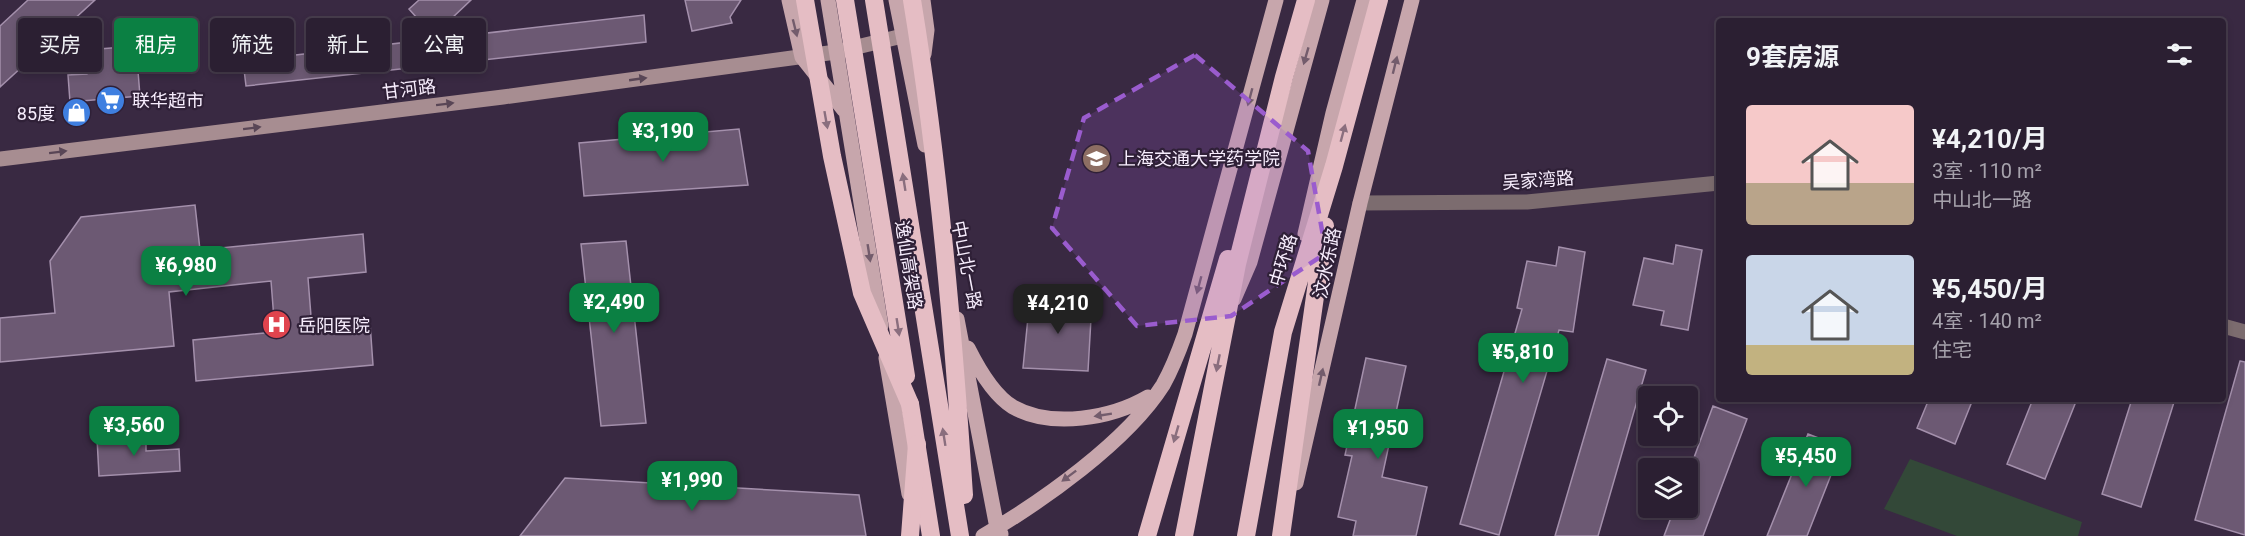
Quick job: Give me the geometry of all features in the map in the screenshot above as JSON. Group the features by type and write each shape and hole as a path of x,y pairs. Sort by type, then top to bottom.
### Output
{"highway":[{"path":"805,0 832,156 862,293 910,404"},
{"name":"逸仙高架路","path":"845,0 916,444 919,536"},
{"name":"逸仙高架路","path":"874,0 960,536"},
{"path":"912,0 929,100 942,216 966,536"},
{"path":"1147,536 1306,0"},
{"name":"中环路","path":"1244,536 1283,332 1334,166 1379,0"},
{"path":"1184,536 1238,264 1284,76"},
{"path":"1282,536 1334,166"}],"main road":[{"path":"789,0 802,57 846,112"},
{"path":"828,0 901,448 919,536"},
{"name":"中山北一路","path":"896,0 998,533"},
{"path":"917,104 927,30 923,0"},
{"path":"960,334 976,364 997,392 1012,406 1029,414 1054,417 1107,415 1130,408 1159,389 1175,360 1185,334 1276,0"},
{"path":"983,536 998,533 1120,437 1159,389 1216,328 1238,292 1250,262 1322,0"},
{"name":"汶水东路","path":"1244,536 1244,500 1264,396 1333,113 1364,0"},
{"name":"汶水东路","path":"1282,536 1360,203 1412,0"}],"street":[{"name":"甘河路","path":"0,159 480,100 802,57 836,52 927,30"},
{"name":"吴家湾路","path":"1360,203 1527,202 1716,183"},
{"path":"2226,327 2245,332"}],"highlighted area":[{"path":"1195,55 1308,151 1326,253 1231,316 1137,326 1052,228 1084,118"}],"green space":[{"path":"1910,459 2082,522 2078,536 1957,536 1884,509"}],"building":[{"path":"28,0 95,0 75,18 18,18 18,71 0,87 0,26"},
{"path":"419,0 471,0 452,18 417,18 409,9"},
{"path":"685,0 741,0 730,17 732,23 692,31"},
{"path":"644,15 646,42 486,60 486,33"},
{"path":"402,43 402,69 390,70 390,44"},
{"path":"114,48 114,72 138,72 140,96 70,102 68,75 102,72 102,49"},
{"path":"306,54 306,72 373,72 246,86 244,72 294,72 294,55"},
{"path":"739,129 748,185 584,196 579,143"},
{"path":"195,205 200,250 363,234 366,272 308,278 312,329 370,323 373,365 196,381 193,340 275,332 271,281 169,292 174,346 0,362 0,318 55,313 50,261 81,217"},
{"path":"626,241 646,423 601,426 581,244"},
{"path":"1676,245 1702,250 1688,330 1661,325 1664,311 1633,305 1644,258 1673,264"},
{"path":"1559,247 1585,252 1573,332 1559,330 1499,535 1460,524 1522,309 1517,308 1527,261 1556,266"},
{"path":"1030,297 1092,301 1088,371 1023,368"},
{"path":"1366,358 1406,366 1382,477 1427,487 1416,536 1353,536 1356,521 1338,517 1352,456 1345,455"},
{"path":"1607,359 1646,370 1641,386 1638,386 1638,398 1598,536 1555,536"},
{"path":"2240,361 2245,362 2245,535 2195,520"},
{"path":"1928,402 1972,402 1955,444 1917,428"},
{"path":"2032,402 2076,402 2045,479 2007,464"},
{"path":"2131,402 2174,402 2141,507 2102,494"},
{"path":"1713,406 1747,419 1703,536 1664,536 1671,518 1698,518 1698,458 1694,458"},
{"path":"1808,434 1842,447 1807,536 1767,536"},
{"path":"146,435 146,451 179,449 180,471 99,476 97,438"},
{"path":"565,478 859,495 866,536 520,536"}],"place":[{"name":"联华超市","path":"111,100"},
{"name":"85度","path":"76,113"},
{"name":"上海交通大学药学院","path":"1097,158"},
{"name":"岳阳医院","path":"277,325"}]}
